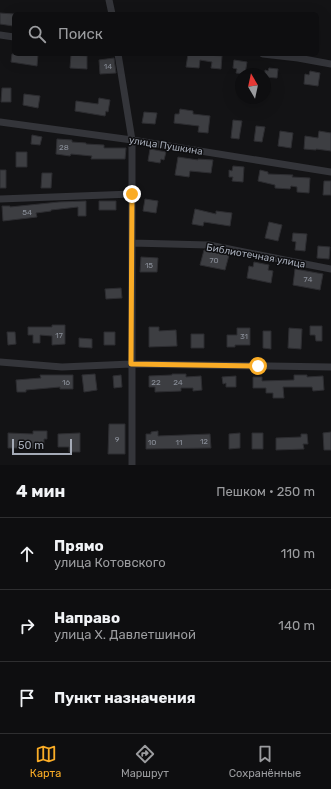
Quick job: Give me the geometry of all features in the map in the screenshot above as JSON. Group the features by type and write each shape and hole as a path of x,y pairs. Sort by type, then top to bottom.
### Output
{"street":[{"path":"109,0 112,12"},
{"path":"0,35 12,37"},
{"path":"118,56 132,140 132,465"},
{"path":"280,56 331,64"},
{"name":"улица Пушкина","path":"0,122 132,140 331,172"},
{"path":"0,200 132,194"},
{"name":"Библиотечная улица","path":"132,243 209,245 331,269"},
{"path":"0,362 62,367 131,364 331,367"}],"building":[{"path":"0,13 12,14 12,26 0,24"},
{"path":"12,54 12,56 38,56 37,66 11,62"},
{"path":"71,56 87,56 87,69 70,68"},
{"path":"188,56 222,56 221,69 211,68 212,62 200,60 199,68 186,67"},
{"path":"114,58 116,73 100,74 99,60"},
{"path":"234,60 247,62 246,68 233,68"},
{"path":"271,68 278,69 277,78 271,78"},
{"path":"310,71 320,73 318,86 304,84 305,74 309,75"},
{"path":"2,88 11,88 11,102 1,102"},
{"path":"24,94 40,96 38,108 23,105"},
{"path":"99,98 110,100 108,112 106,111 105,116 75,111 76,101 98,104"},
{"path":"180,109 193,111 193,114 210,116 208,133 198,132 199,126 174,123 175,114 179,114"},
{"path":"144,112 157,113 155,124 142,123"},
{"path":"233,120 242,121 239,139 231,138"},
{"path":"256,126 265,127 262,142 254,141"},
{"path":"280,131 293,133 291,148 278,146"},
{"path":"319,131 331,133 331,151 304,149 305,136 318,138"},
{"path":"32,135 42,137 40,145 31,144"},
{"path":"57,139 72,140 72,142 86,144 104,145 104,148 126,148 125,159 91,159 92,156 71,154 70,156 56,154"},
{"path":"150,149 166,152 164,160 161,159 160,163 148,161"},
{"path":"16,152 27,152 27,167 16,167"},
{"path":"178,157 198,160 213,160 211,173 190,171 189,177 175,175"},
{"path":"233,166 244,167 243,182 232,181 233,177 229,177 229,170 232,171"},
{"path":"0,170 6,170 6,188 0,188"},
{"path":"260,170 268,172 268,174 293,175 292,177 310,178 309,193 297,192 297,187 291,186 290,189 275,188 275,185 258,181"},
{"path":"42,173 52,173 51,188 41,188"},
{"path":"324,181 331,181 331,195 323,195"},
{"path":"145,199 158,201 156,213 143,211"},
{"path":"86,201 86,216 78,216 78,207 36,213 37,217 3,221 2,206 10,207"},
{"path":"99,201 116,201 116,210 99,210"},
{"path":"195,209 216,214 216,211 232,213 230,226 204,222 203,226 192,224"},
{"path":"269,222 282,225 278,241 265,238"},
{"path":"293,233 307,234 305,251 295,250 296,242 292,241"},
{"path":"318,246 330,247 329,259 317,258"},
{"path":"204,250 229,255 225,270 200,265"},
{"path":"141,257 158,258 157,272 140,272"},
{"path":"254,262 269,265 268,270 273,271 271,283 247,278 249,266 253,267"},
{"path":"295,269 323,274 320,290 293,285"},
{"path":"121,288 122,298 106,299 105,289"},
{"path":"52,325 65,325 65,344 52,345 52,336 40,335 40,343 33,343 33,335 28,335 28,327 52,327"},
{"path":"310,326 322,326 322,341 316,341 315,335 310,335"},
{"path":"149,327 159,327 159,331 176,330 177,346 149,347"},
{"path":"237,328 250,328 250,345 235,345 235,347 227,347 227,335 237,335"},
{"path":"289,328 302,329 301,349 288,348"},
{"path":"263,331 271,331 271,349 263,348"},
{"path":"7,332 15,332 16,344 8,345"},
{"path":"104,332 115,332 115,345 104,345"},
{"path":"191,334 204,334 204,348 191,348"},
{"path":"79,338 92,339 92,348 79,347"},
{"path":"95,374 97,390 84,392 82,375"},
{"path":"186,374 186,377 201,376 202,390 193,391 193,388 181,388 181,391 155,392 155,387 149,387 149,376"},
{"path":"40,375 73,375 73,389 60,389 60,387 17,392 16,380 41,378"},
{"path":"121,375 122,387 114,388 113,376"},
{"path":"294,375 307,375 307,377 323,376 324,390 313,391 312,387 283,387 284,398 273,398 273,393 266,393 266,388 253,388 253,377 262,377 262,381 294,380"},
{"path":"236,376 236,387 226,387 226,383 223,384 222,377"},
{"path":"109,424 125,424 125,454 108,454"},
{"path":"33,431 47,431 47,439 44,439 44,448 8,448 8,433 33,434"},
{"path":"158,431 158,436 210,434 211,448 146,449 146,434 151,434 151,432"},
{"path":"331,432 331,450 324,450 323,433"},
{"path":"80,433 80,452 69,452 69,447 58,447 58,434"},
{"path":"240,433 240,448 229,449 229,434"},
{"path":"252,433 263,433 263,449 252,449"},
{"path":"301,434 307,434 308,444 303,444 304,449 276,450 276,438 301,437"}],"route":[{"path":"132,194 131,364 258,366"}]}
